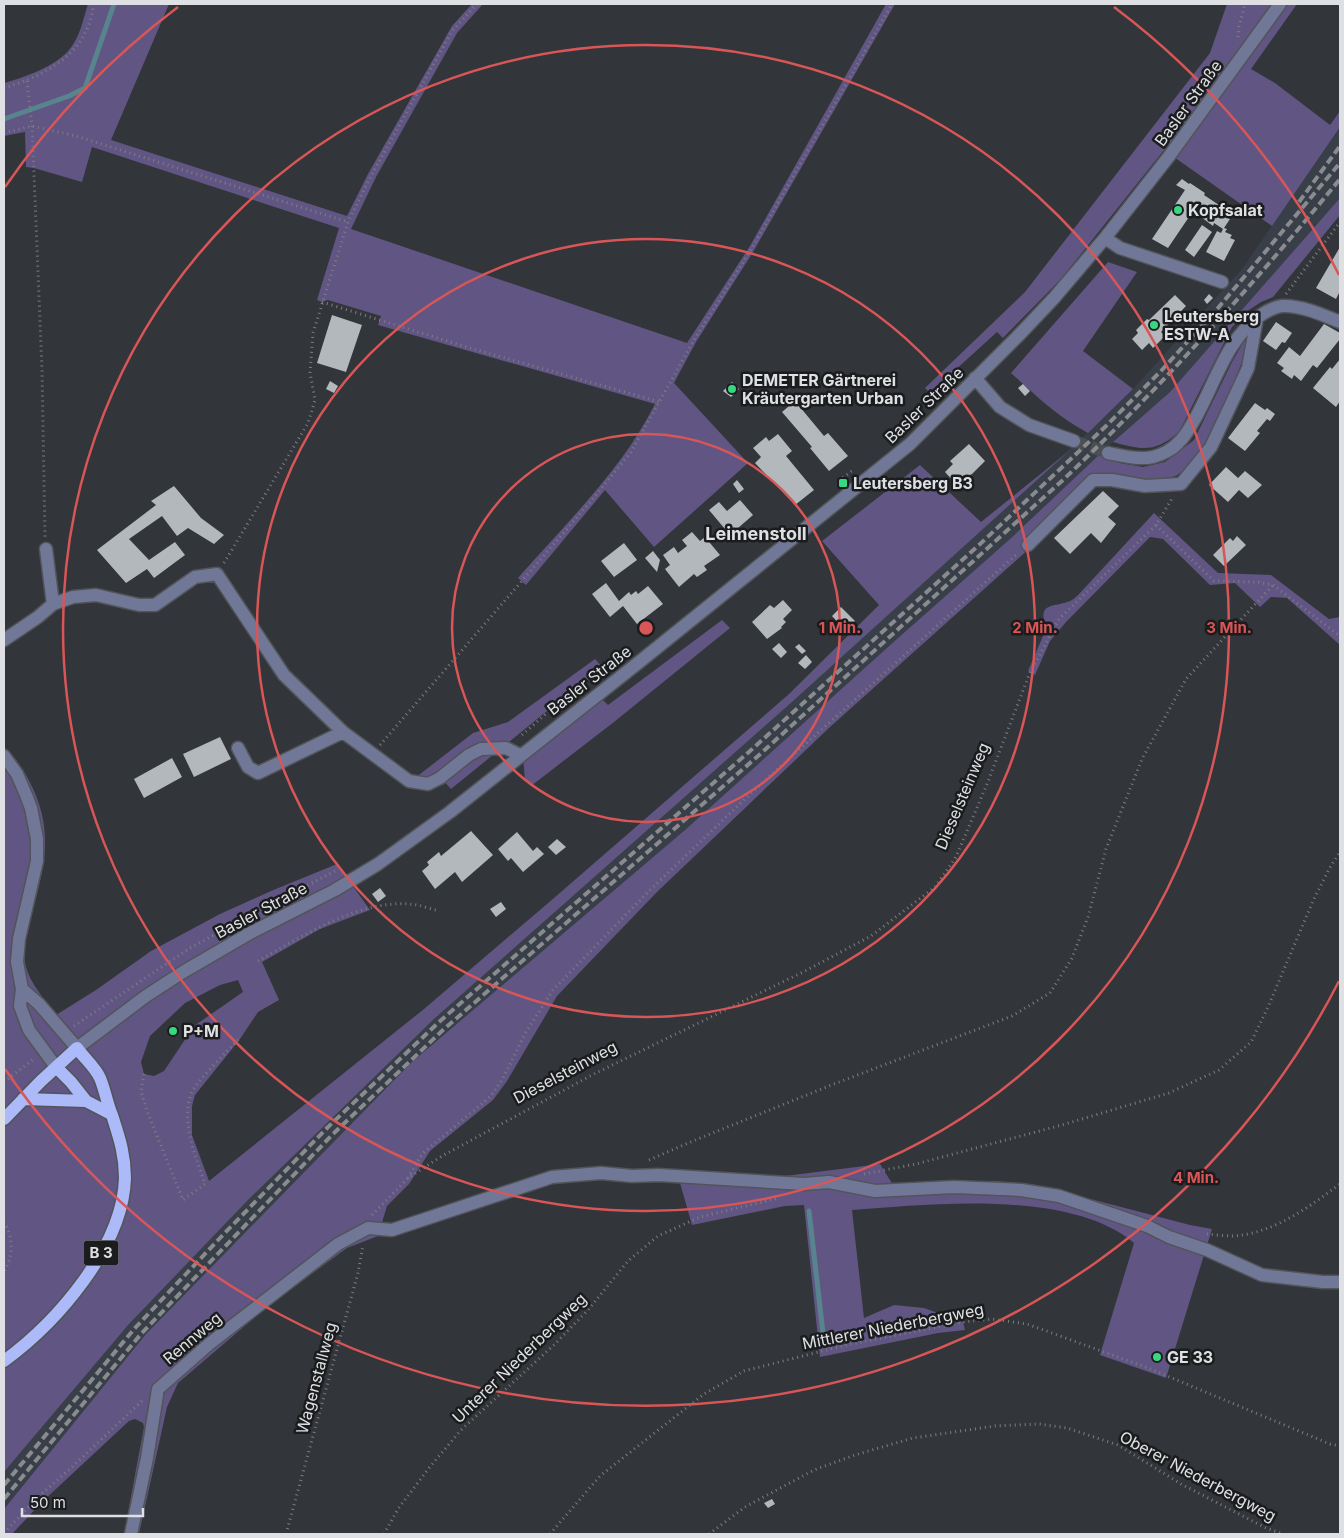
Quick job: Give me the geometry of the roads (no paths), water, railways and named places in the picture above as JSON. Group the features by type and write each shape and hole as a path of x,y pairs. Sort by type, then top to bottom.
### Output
{"main road":[{"name":"Basler Straße","path":"4,1119 77,1048"},
{"path":"77,1048 99,1076 111,1114"},
{"path":"56,1067 86,1101 111,1114"},
{"path":"23,1099 86,1101"},
{"name":"B 3","path":"4,1361 21,1348 81,1286 105,1247 114,1227 120,1210 125,1178 121,1138 111,1114"}],"street":[{"name":"Basler Straße","path":"77,1048 146,996 183,972 250,934 335,890 378,864 450,812 910,444 1054,298 1105,238 1170,154 1280,4"},
{"path":"1105,238 1120,248 1222,282"},
{"path":"1108,452 1139,459 1154,457 1170,450 1181,442 1237,339 1249,323 1271,309 1282,306 1303,309 1340,322"},
{"path":"1028,545 1093,480 1112,480 1145,486 1181,484 1211,447 1248,368 1256,318"},
{"path":"975,378 1000,407 1029,425 1074,442"},
{"path":"46,549 53,604"},
{"path":"4,640 38,617 53,604 74,597 96,595 139,605 155,605 195,577 217,574 284,676 344,732 409,781 428,784 440,778 469,755 481,749 506,748 520,755"},
{"path":"238,748 248,767 258,773 344,732"},
{"path":"4,756 17,774 26,795 31,808 37,840 37,860 19,939 17,962 22,989 20,1006 29,1030 56,1067"},
{"path":"22,989 39,1004 77,1048"},
{"name":"Rennweg","path":"131,1534 147,1458 158,1389 209,1344 338,1244 368,1228 392,1230 552,1177 601,1173 804,1184 829,1182 875,1191 954,1187 1021,1190 1058,1196 1147,1226 1262,1275 1323,1282 1340,1282"}],"waterway":[{"path":"4,119 69,96 85,88 114,4"},
{"path":"809,1211 824,1342"}],"tunnel":[{"path":"1074,441 1108,453"}],"railway":[{"path":"1299,202 1340,146"},
{"path":"4,1485 135,1328 328,1127 439,1022 750,751 979,545 1106,426 1161,371 1218,308 1340,163"},
{"path":"4,1499 141,1334 333,1134 443,1030 758,756 1064,479 1137,407 1207,333 1275,257 1340,179"}],"place":[{"name":"Kopfsalat","path":"1178,210"},
{"name":"Leutersberg ESTW-A","path":"1154,325"},
{"name":"DEMETER Gärtnerei Kräutergarten Urban","path":"732,389"},
{"name":"Leutersberg B3","path":"843,483"},
{"name":"P+M","path":"173,1031"},
{"name":"GE 33","path":"1157,1357"}],"district":[{"name":"Leimenstoll","path":"756,534"}]}
